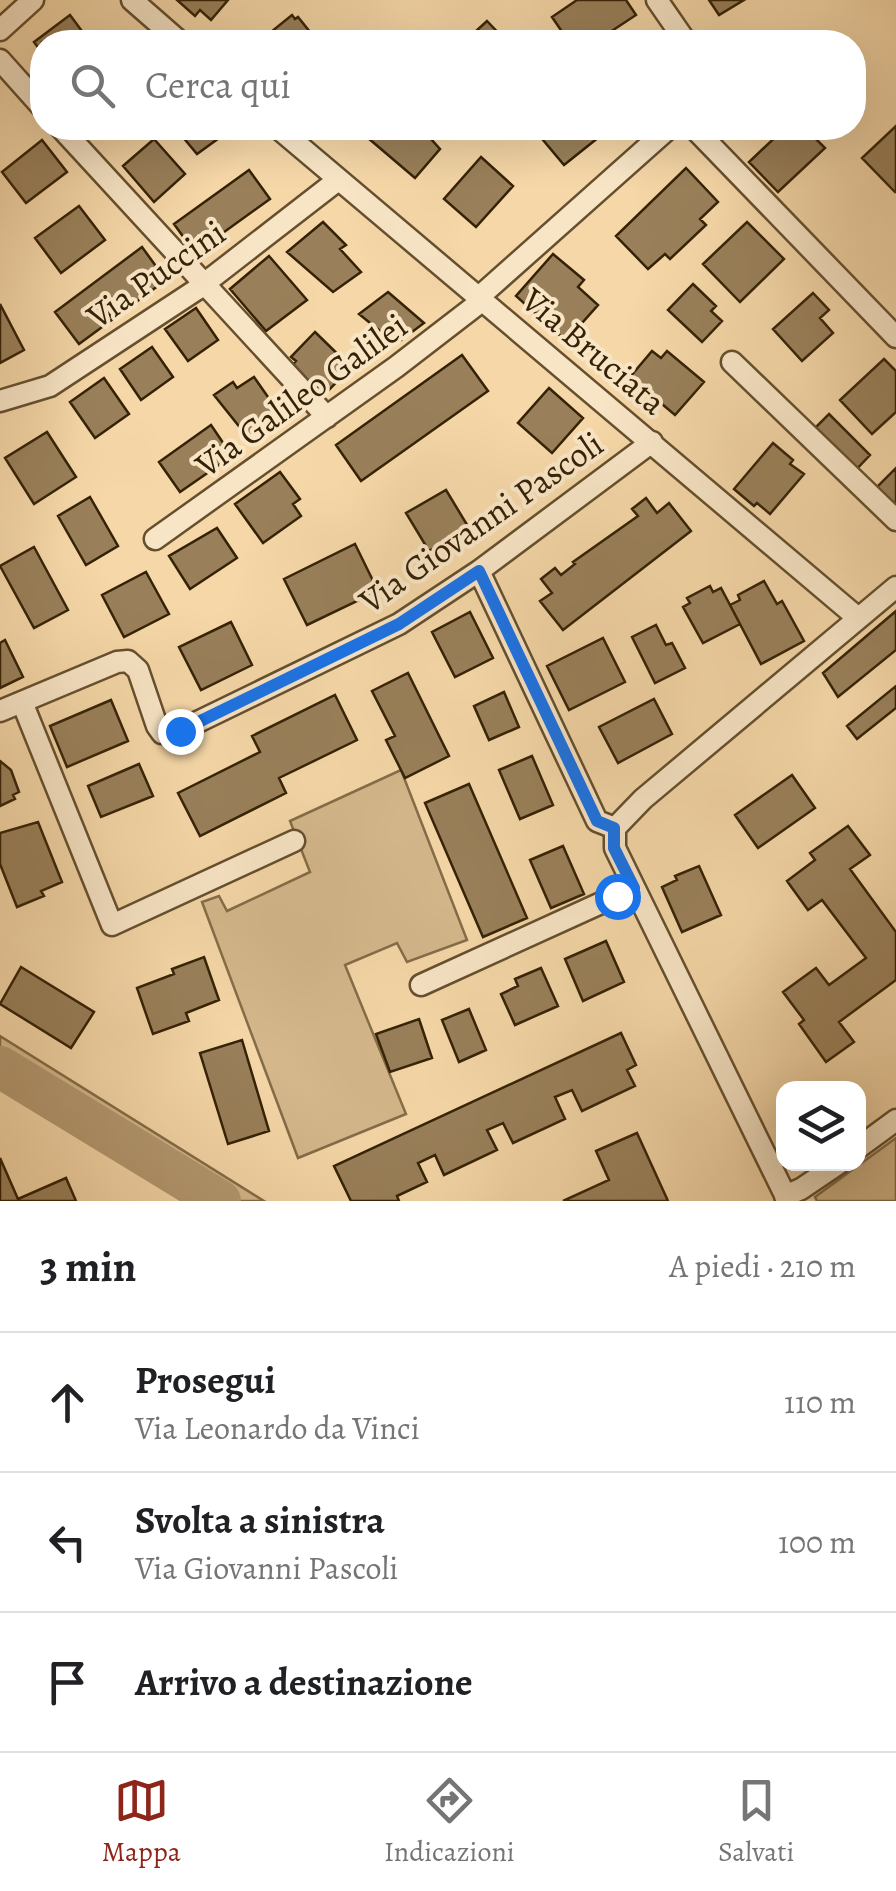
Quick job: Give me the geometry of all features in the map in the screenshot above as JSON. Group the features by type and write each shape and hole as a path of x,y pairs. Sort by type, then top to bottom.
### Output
{"street":[{"path":"132,0 166,30"},
{"path":"657,0 678,30"},
{"path":"0,30 21,4"},
{"path":"0,60 30,94"},
{"path":"73,140 327,417"},
{"name":"Via Bruciata","path":"297,140 338,180 858,618"},
{"name":"Via Galileo Galilei","path":"155,539 474,310 481,299 655,140"},
{"path":"706,140 896,337"},
{"name":"Via Puccini","path":"0,401 50,386 204,284 338,180"},
{"path":"732,362 896,520"},
{"name":"Via Giovanni Pascoli","path":"0,711 117,662 128,661 138,670 162,733 180,731 399,624 479,571 652,442"},
{"path":"479,571 597,821 614,828"},
{"path":"828,1171 786,1198 614,848 614,828 642,800 896,587"},
{"path":"22,702 112,925 294,841"},
{"path":"421,985 634,888"},
{"path":"866,1142 896,1120"}],"shaded area":[{"path":"401,770 467,940 407,962 397,943 345,965 406,1114 298,1158 202,902 219,896 227,911 310,872 290,821"},
{"path":"0,1036 264,1201 185,1201 0,1087"},
{"path":"896,1138 896,1201 817,1201 815,1197 851,1171 866,1171 866,1160"}],"building":[{"path":"177,0 228,0 211,20 200,10 195,16"},
{"path":"577,0 626,0 636,15 613,30 561,30 552,17"},
{"path":"709,0 744,0 719,15"},
{"path":"70,15 81,30 50,30"},
{"path":"292,15 308,30 273,30"},
{"path":"487,21 496,30 477,30"},
{"path":"896,126 896,191 895,192 862,158"},
{"path":"42,140 67,172 26,203 2,172"},
{"path":"155,140 185,174 154,202 123,166"},
{"path":"185,140 216,140 197,154"},
{"path":"370,140 432,140 440,149 415,178"},
{"path":"543,140 595,140 564,165"},
{"path":"772,140 817,140 825,148 778,192 749,162"},
{"path":"481,157 513,186 476,227 444,199"},
{"path":"686,168 718,202 700,219 706,225 670,259 665,254 648,269 616,236"},
{"path":"249,170 270,199 195,253 174,224"},
{"path":"79,206 105,240 61,273 35,238"},
{"path":"323,222 346,245 340,249 361,272 333,292 287,252"},
{"path":"747,222 784,259 740,302 703,264"},
{"path":"142,247 166,280 132,305 124,294 104,308 113,319 79,344 55,312"},
{"path":"553,254 584,280 578,287 598,305 566,341 516,296"},
{"path":"269,256 307,300 266,331 230,289"},
{"path":"693,284 716,306 711,311 722,321 702,342 668,310"},
{"path":"388,292 424,323 396,344 359,314"},
{"path":"813,293 829,310 820,318 833,333 802,361 773,329"},
{"path":"0,304 24,350 0,363"},
{"path":"196,308 218,340 188,361 165,329"},
{"path":"315,332 351,367 326,393 319,386 312,393 288,370 296,361 291,357"},
{"path":"152,347 173,377 141,400 120,369"},
{"path":"652,351 661,358 667,351 704,382 675,415 630,377"},
{"path":"462,355 488,391 361,481 336,445"},
{"path":"884,359 896,371 896,412 872,434 840,400"},
{"path":"254,377 282,417 250,440 214,395 233,382 237,388"},
{"path":"104,378 129,414 95,438 70,402"},
{"path":"549,388 583,418 552,453 518,423"},
{"path":"829,414 870,455 852,474 811,432"},
{"path":"211,425 232,456 180,492 159,462"},
{"path":"47,432 76,477 34,504 5,458"},
{"path":"773,443 804,474 770,514 734,489"},
{"path":"896,468 896,516 872,492"},
{"path":"280,472 300,499 293,504 301,516 263,543 235,504"},
{"path":"446,490 469,528 429,551 406,513"},
{"path":"90,497 118,546 86,565 58,516"},
{"path":"646,498 657,513 669,503 691,531 563,630 540,601 552,593 541,579 555,568 561,575 573,562 638,516 632,509"},
{"path":"217,528 237,558 190,589 169,556"},
{"path":"355,544 378,591 307,625 284,579"},
{"path":"34,547 68,610 34,628 0,566"},
{"path":"146,572 169,614 124,637 102,595"},
{"path":"764,581 777,604 782,601 804,641 761,664 730,605 740,600 738,595"},
{"path":"710,586 713,592 721,588 740,624 703,643 683,607 690,603 687,598"},
{"path":"896,611 896,650 838,697 823,673"},
{"path":"470,612 493,658 455,677 432,632"},
{"path":"231,622 252,665 201,690 179,647"},
{"path":"656,625 666,645 672,643 685,668 655,683 632,637"},
{"path":"603,638 625,682 569,710 547,666"},
{"path":"5,640 23,677 0,688 0,643"},
{"path":"408,673 449,756 405,778 386,740 395,736 372,691"},
{"path":"896,686 896,708 857,739 847,726"},
{"path":"504,692 519,727 489,740 474,706"},
{"path":"335,695 357,740 279,778 286,793 200,836 178,793 260,752 252,736"},
{"path":"654,699 672,734 618,763 599,727"},
{"path":"111,700 128,741 67,767 50,726"},
{"path":"532,756 553,805 520,819 499,770"},
{"path":"0,761 11,770 19,792 13,795 15,799 0,806"},
{"path":"139,764 153,796 101,817 88,786"},
{"path":"792,775 815,808 758,848 735,815"},
{"path":"469,784 527,918 483,937 425,803"},
{"path":"38,822 62,882 41,891 44,896 17,907 0,864 0,833"},
{"path":"848,826 870,855 850,869 896,932 896,980 839,1022 854,1042 826,1062 799,1024 804,1020 783,992 816,968 829,985 866,958 822,900 808,910 787,881 815,860 810,853"},
{"path":"563,846 584,894 551,908 530,860"},
{"path":"699,866 721,915 682,932 662,887 677,880 675,876"},
{"path":"606,941 624,982 583,1001 565,959"},
{"path":"204,957 219,1000 186,1013 189,1021 153,1034 137,988"},
{"path":"21,967 94,1012 71,1048 0,1004"},
{"path":"541,968 558,1006 515,1025 501,994 518,986 515,979"},
{"path":"469,1009 486,1050 459,1062 442,1020"},
{"path":"419,1019 432,1058 390,1072 376,1034"},
{"path":"621,1033 636,1065 627,1070 635,1086 582,1111 572,1090 555,1097 565,1119 513,1143 503,1123 487,1130 497,1150 444,1175 435,1155 418,1163 427,1182 397,1196 399,1201 351,1201 334,1166"},
{"path":"242,1040 269,1131 228,1144 200,1053"},
{"path":"637,1133 668,1201 563,1201 609,1180 596,1151"},
{"path":"0,1158 18,1199 66,1178 76,1201 0,1201"}],"waterway":[{"path":"0,1067 220,1201"}],"route":[{"path":"180,731 399,624 479,571 597,821 614,828 614,848 634,888 617,896"}]}
